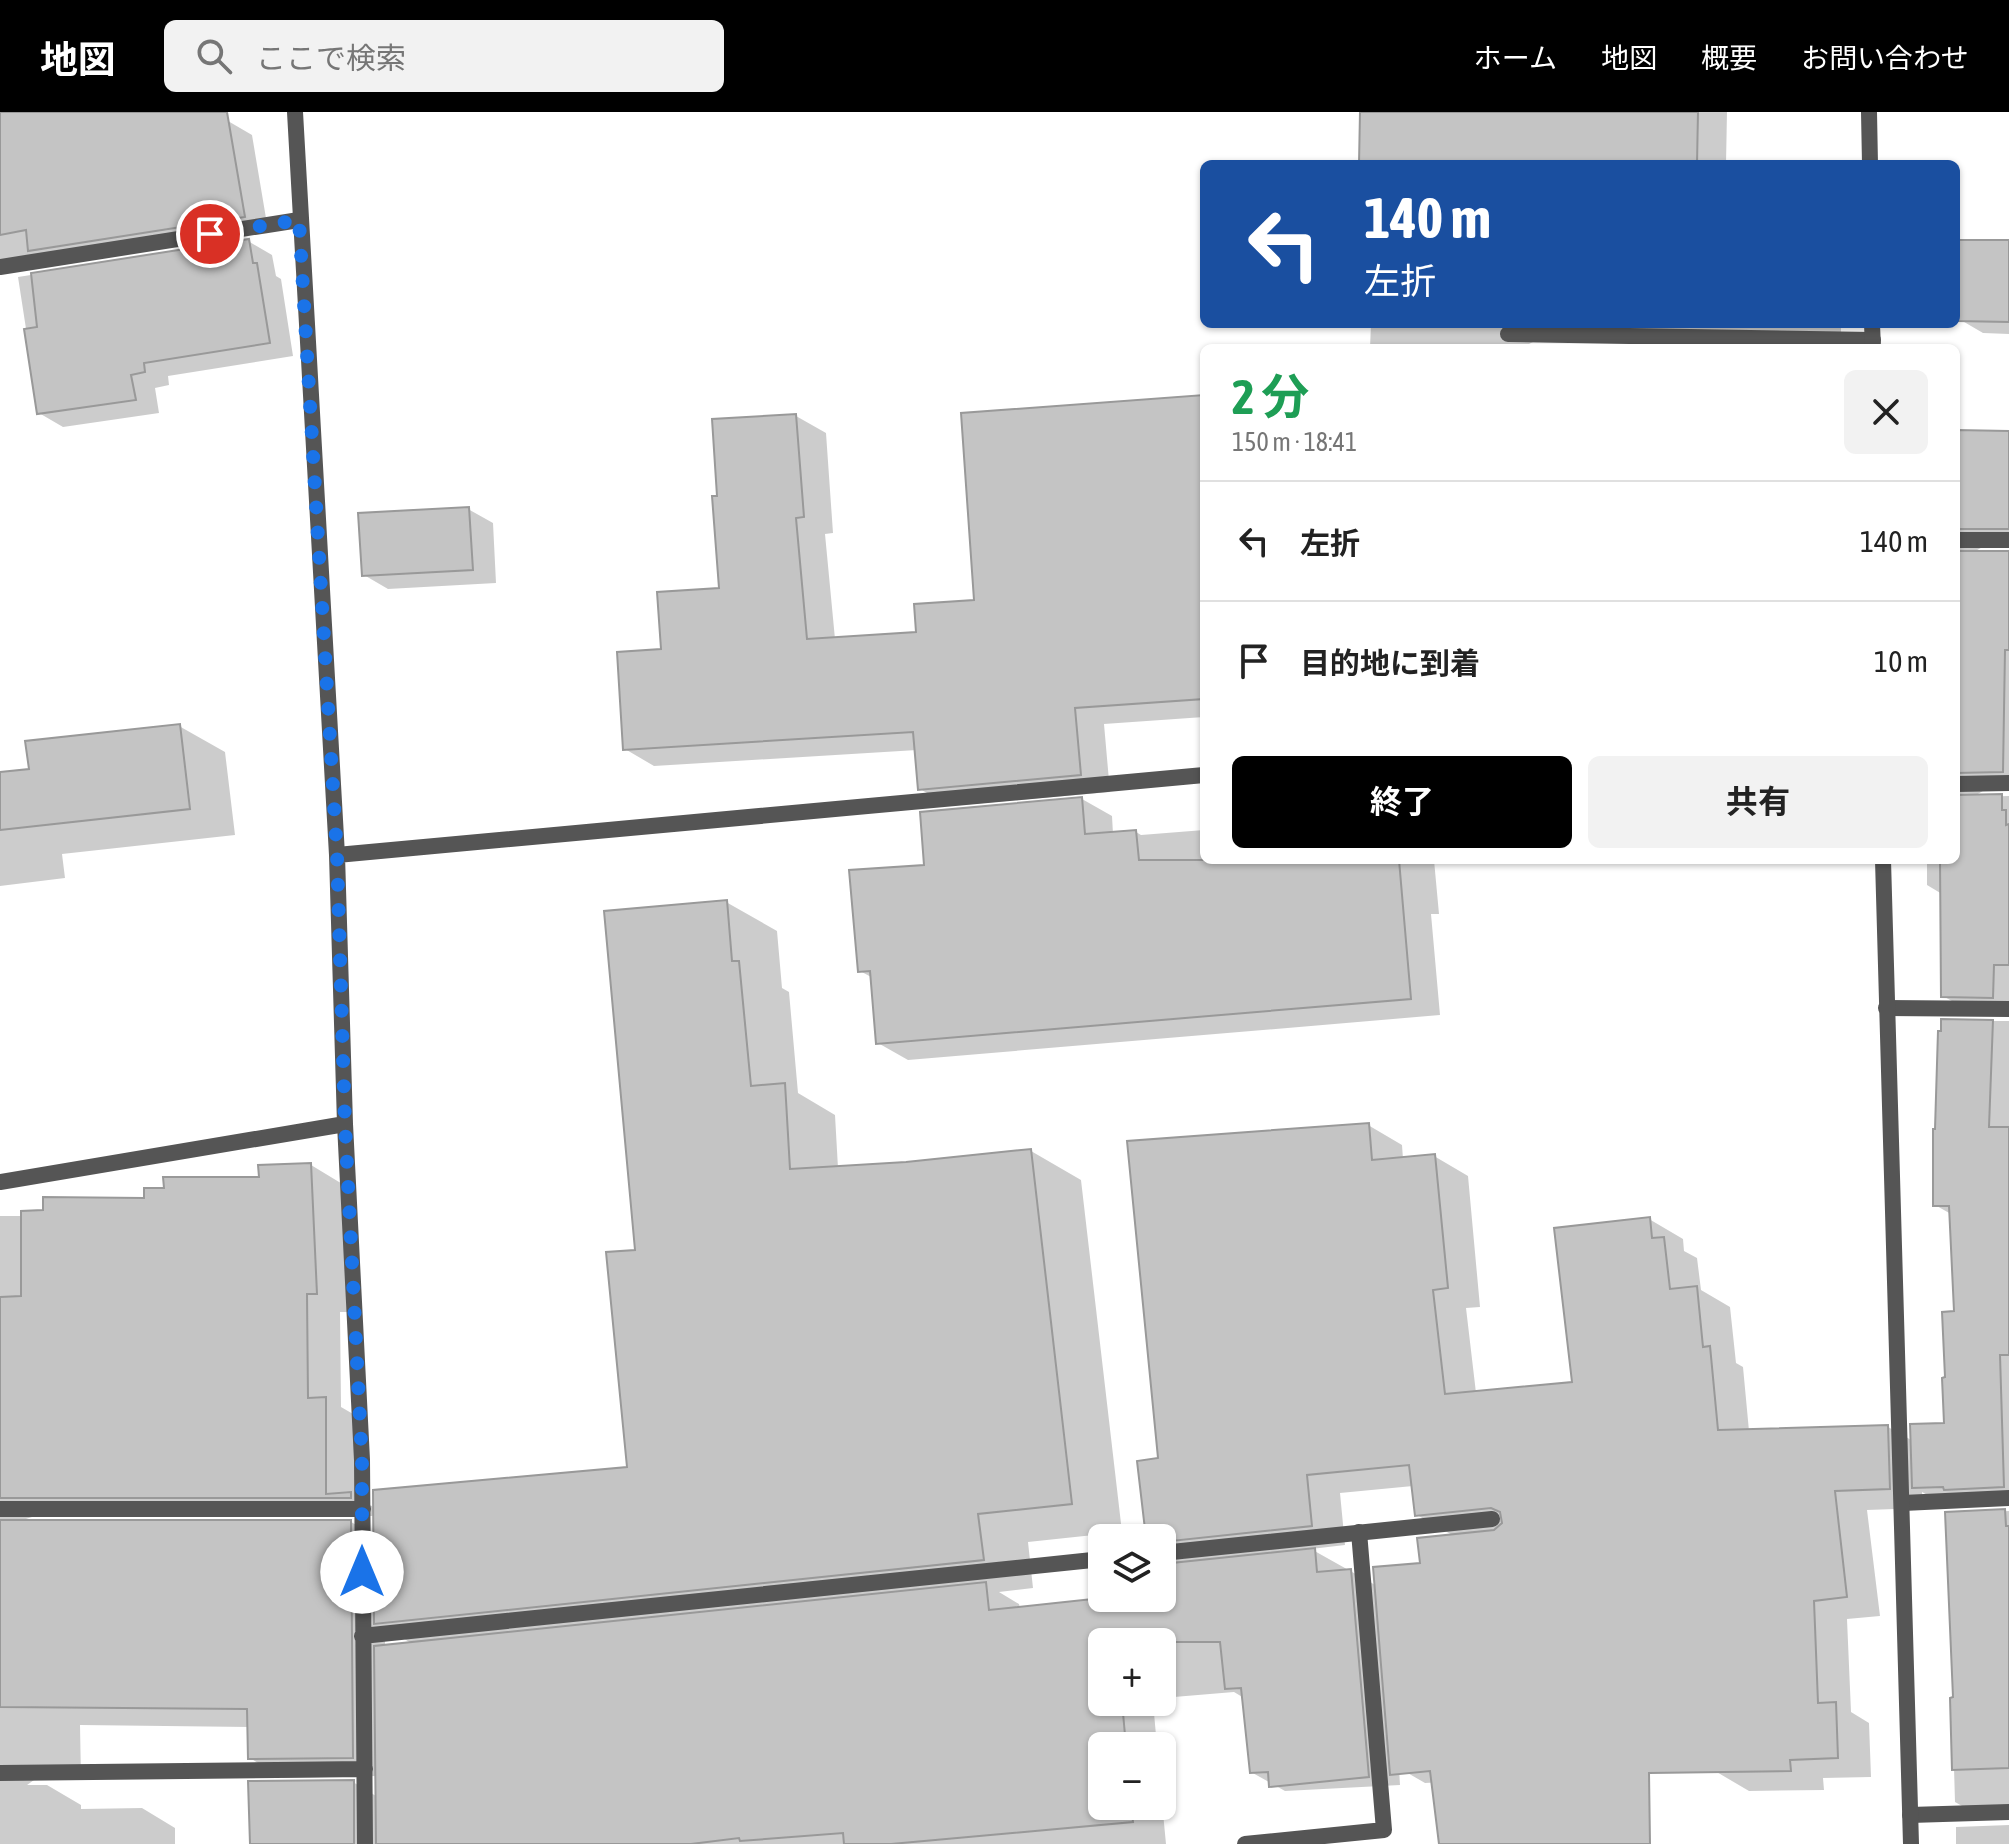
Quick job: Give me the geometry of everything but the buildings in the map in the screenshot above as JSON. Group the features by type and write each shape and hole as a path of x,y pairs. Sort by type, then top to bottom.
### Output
{"street":[{"path":"295,112 337,855 345,1124 363,1509 365,1844"},
{"path":"1869,112 1870,160"},
{"path":"0,267 299,220"},
{"path":"1508,334 1873,337"},
{"path":"1960,540 2009,540"},
{"path":"337,855 1200,775"},
{"path":"1960,784 2009,783"},
{"path":"1883,864 1911,1844"},
{"path":"1886,1008 2009,1009"},
{"path":"0,1182 345,1124"},
{"path":"1903,1503 2009,1498"},
{"path":"0,1509 363,1509"},
{"path":"1176,1552 1492,1519"},
{"path":"1245,1844 1384,1830 1359,1532"},
{"path":"362,1636 1088,1560"},
{"path":"0,1773 365,1769"},
{"path":"1910,1815 2009,1812"}],"route":[{"path":"210,234 299,220 337,855 345,1124 362,1460 362,1572"}]}
